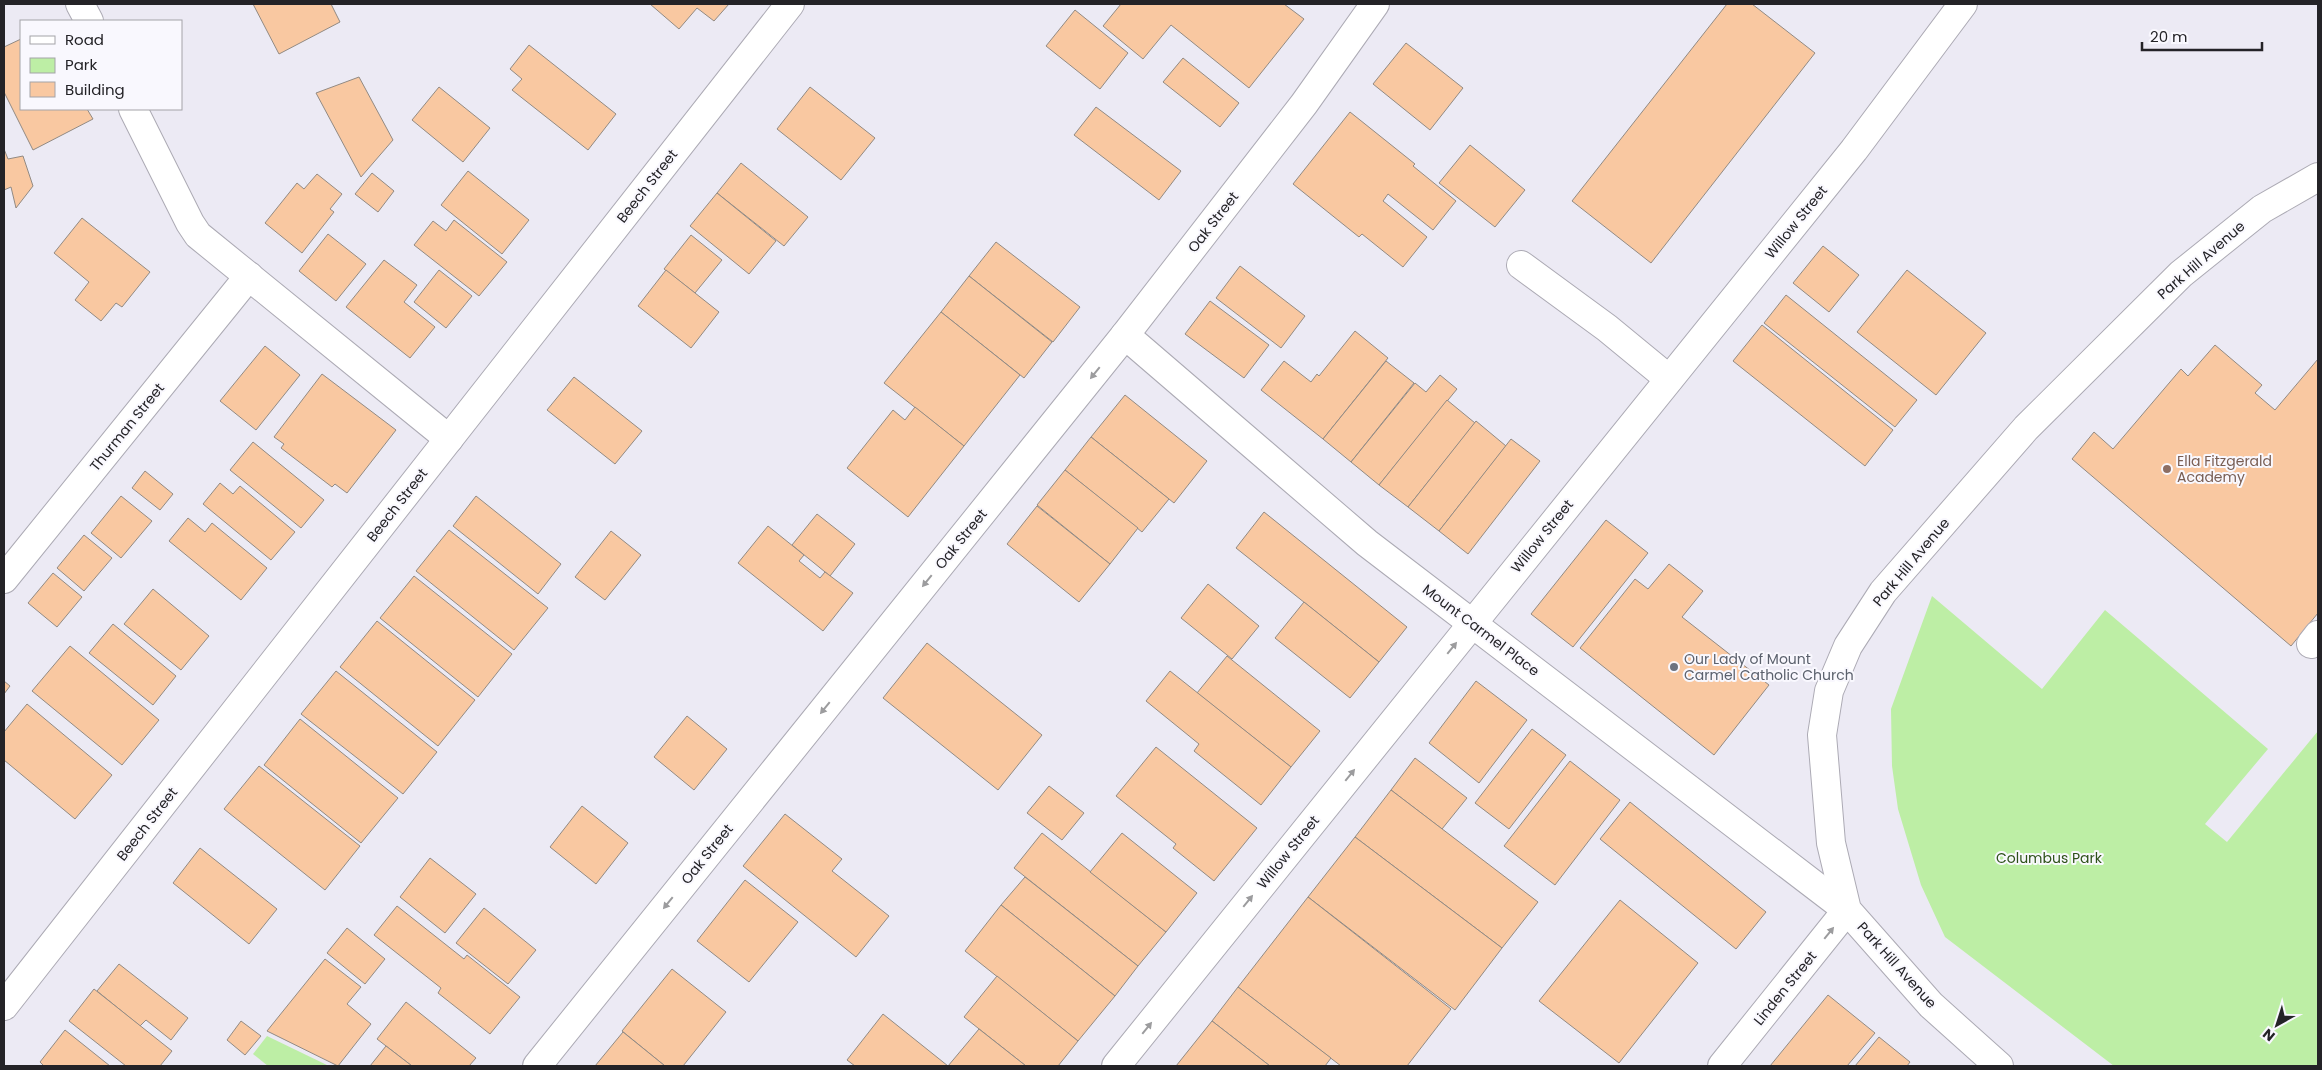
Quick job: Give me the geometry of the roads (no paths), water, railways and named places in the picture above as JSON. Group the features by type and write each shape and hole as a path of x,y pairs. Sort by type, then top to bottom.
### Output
{"street":[{"path":"80,4 88,20"},
{"name":"Beech Street","path":"4,1006 790,4"},
{"name":"Oak Street","path":"537,1066 1125,335 1304,104 1375,4"},
{"name":"Willow Street","path":"1116,1066 1854,150 1963,4"},
{"path":"134,110 198,235 449,439"},
{"name":"Park Hill Avenue","path":"1999,1066 1931,1005 1848,910 1831,843 1822,734 1829,691 1848,646 1878,600 2026,428 2181,274 2262,209 2318,177"},
{"path":"1521,265 1608,328 1669,379"},
{"name":"Thurman Street","path":"4,579 249,276"},
{"name":"Mount Carmel Place","path":"1125,335 1367,543 1848,910"},
{"name":"Linden Street","path":"1722,1066 1848,910"}],"place":[{"name":"Ella Fitzgerald Academy","path":"2167,469"},
{"name":"Our Lady of Mount Carmel Catholic Church","path":"1674,667"}],"park label":[{"name":"Columbus Park","path":"2049,858"}]}
